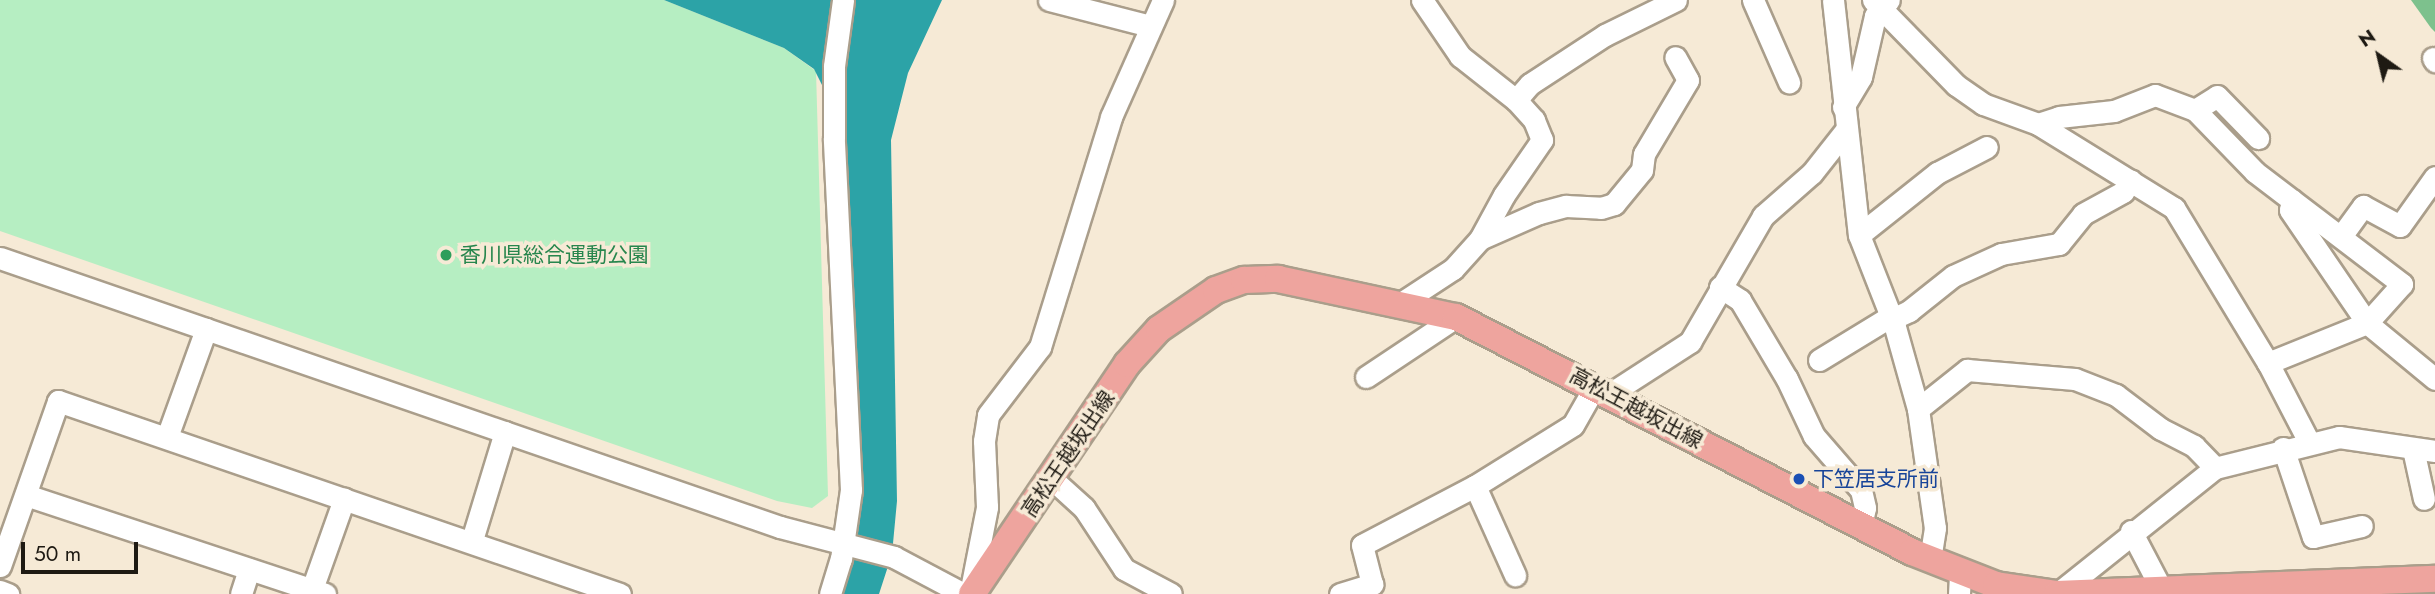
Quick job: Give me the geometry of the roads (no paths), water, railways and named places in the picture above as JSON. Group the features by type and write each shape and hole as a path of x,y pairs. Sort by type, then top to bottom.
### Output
{"main road":[{"name":"高松王越坂出線","path":"971,594 1052,479 1127,364 1159,329 1216,290 1244,280 1278,279 1401,303 1456,317 1930,560 1960,584 2057,594 2164,593 2334,589 2435,579"}],"street":[{"path":"830,594 848,547 851,490 834,138 834,66 843,0"},
{"path":"1049,0 1150,26"},
{"path":"971,594 987,507 984,441 988,415 1040,347 1111,117 1150,37 1150,26 1163,0"},
{"path":"1401,303 1452,269 1480,239 1504,195 1542,140 1534,120 1516,100 1460,56 1422,0"},
{"path":"1516,100 1530,84 1605,35 1676,0"},
{"path":"1752,0 1789,82"},
{"path":"1833,0 1859,235 1892,318 1918,409 1935,528 1930,560"},
{"path":"1843,107 1861,77 1881,2"},
{"path":"1881,2 1955,85 1983,104 2038,124 2161,197 2190,228 2268,363 2309,442"},
{"path":"1480,239 1539,213 1614,204 1642,170 1644,154 1688,80 1675,57"},
{"path":"2038,124 2059,117 2114,111 2155,95 2195,110 2255,172 2342,234 2402,284 2367,323 2268,363"},
{"path":"2195,110 2217,96 2258,138"},
{"path":"1340,594 1372,584 1362,545 1475,486 1573,425 1601,391 1690,342 1763,216 1812,173 1846,130"},
{"path":"1859,235 1937,173 1987,147"},
{"path":"2342,234 2363,206 2400,226 2435,177"},
{"path":"1819,360 1909,311 1953,276 2001,254 2059,244 2082,214 2123,192 2131,180"},
{"path":"2292,200 2290,210 2367,323 2435,379"},
{"path":"0,258 848,547 894,557 964,594"},
{"path":"1720,287 1740,300 1787,379 1814,436 1861,490 1865,508 1861,526"},
{"path":"1366,377 1456,317"},
{"path":"167,436 206,329"},
{"path":"1918,409 1967,370 2075,379 2116,395 2161,429 2194,446 2215,468"},
{"path":"0,566 58,401 472,540 620,594"},
{"path":"472,540 505,432"},
{"path":"2057,594 2131,531 2215,468 2309,442 2360,438 2435,451"},
{"path":"2283,448 2312,537 2362,526"},
{"path":"2413,449 2424,499"},
{"path":"1052,479 1084,508 1124,569 1171,594"},
{"path":"1475,486 1515,575"},
{"path":"26,495 319,592 344,499"},
{"path":"2131,531 2164,593"},
{"path":"241,594 249,569"},
{"path":"0,591 8,594"}],"water":[{"path":"664,0 942,0 908,73 891,140 897,501 892,554 879,594 841,594 857,533 862,465 844,129 814,69 784,48"}],"place":[{"name":"香川県総合運動公園","path":"446,255"},
{"name":"下笠居支所前","path":"1799,479"}]}
